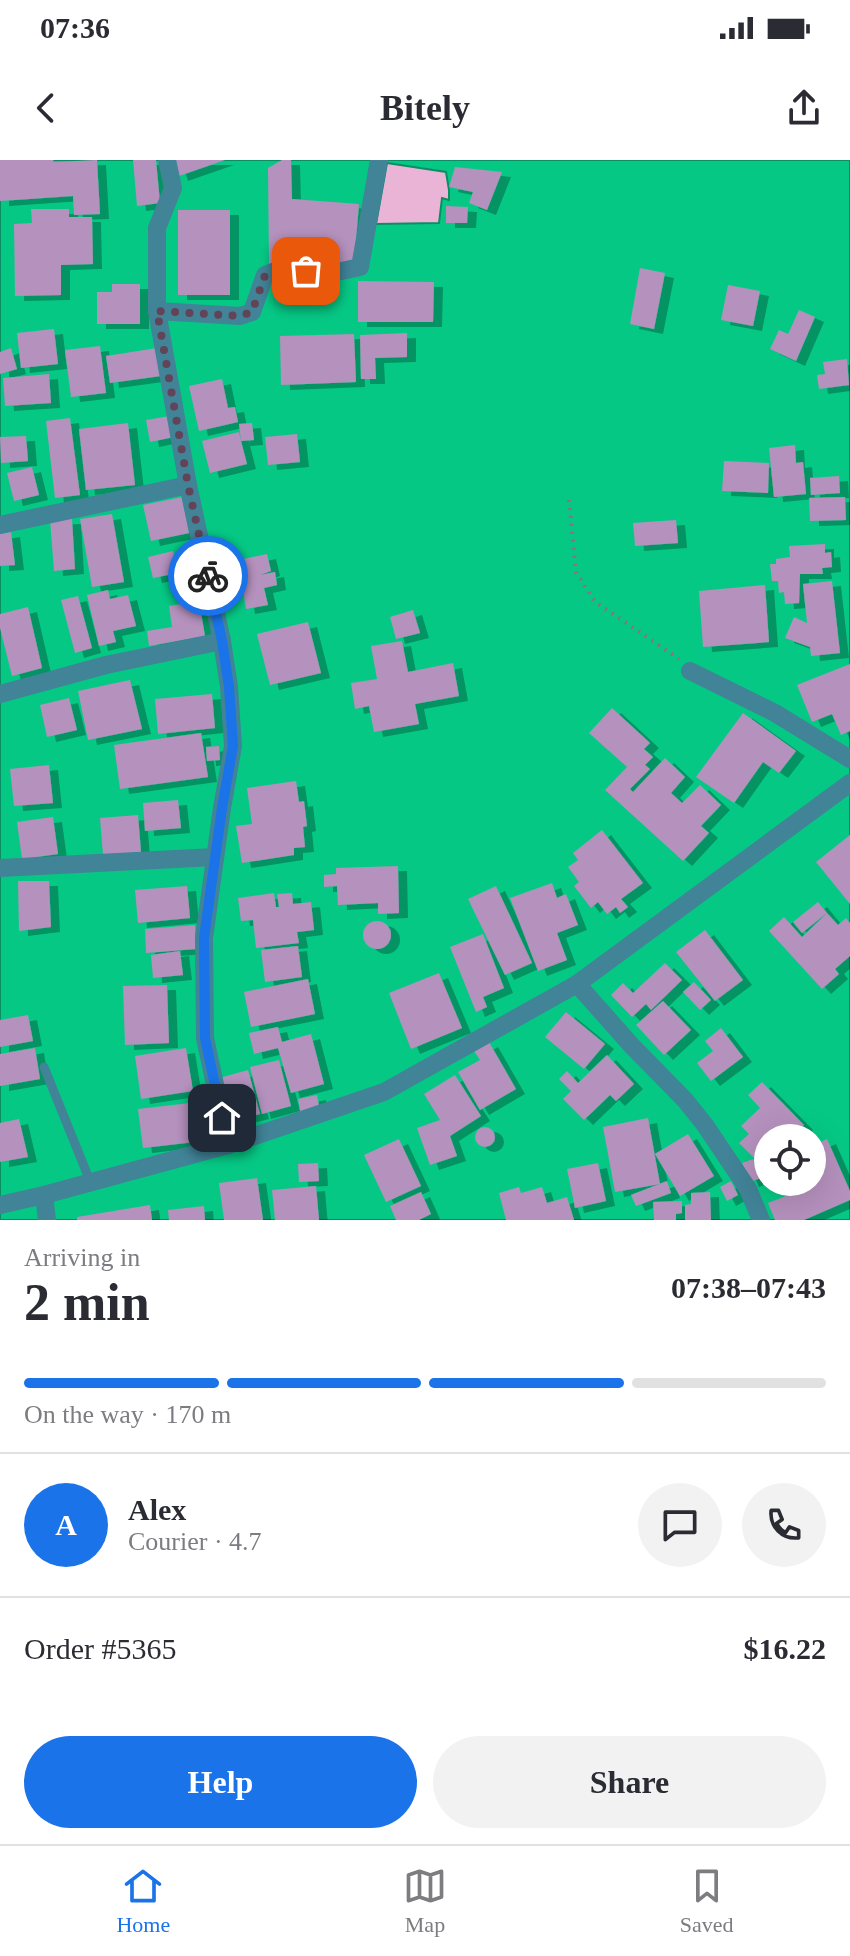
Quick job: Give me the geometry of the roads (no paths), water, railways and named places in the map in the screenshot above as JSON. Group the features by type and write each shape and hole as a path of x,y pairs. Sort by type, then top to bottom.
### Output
{"street":[{"path":"167,160 173,188 157,228 157,311 188,485 222,641 233,746 204,938 205,1038 228,1145"},
{"path":"157,311 240,316 252,312 265,275 275,271 337,272 360,267 379,160"},
{"path":"0,525 188,485"},
{"path":"0,694 106,665 222,641"},
{"path":"690,671 775,713 850,759"},
{"path":"0,1205 228,1145 384,1092 577,984 850,783"},
{"path":"0,868 215,857"},
{"path":"577,984 695,1112 748,1189 761,1220"},
{"path":"44,1195 47,1220"}],"lane":[{"path":"44,1067 90,1181"}]}
